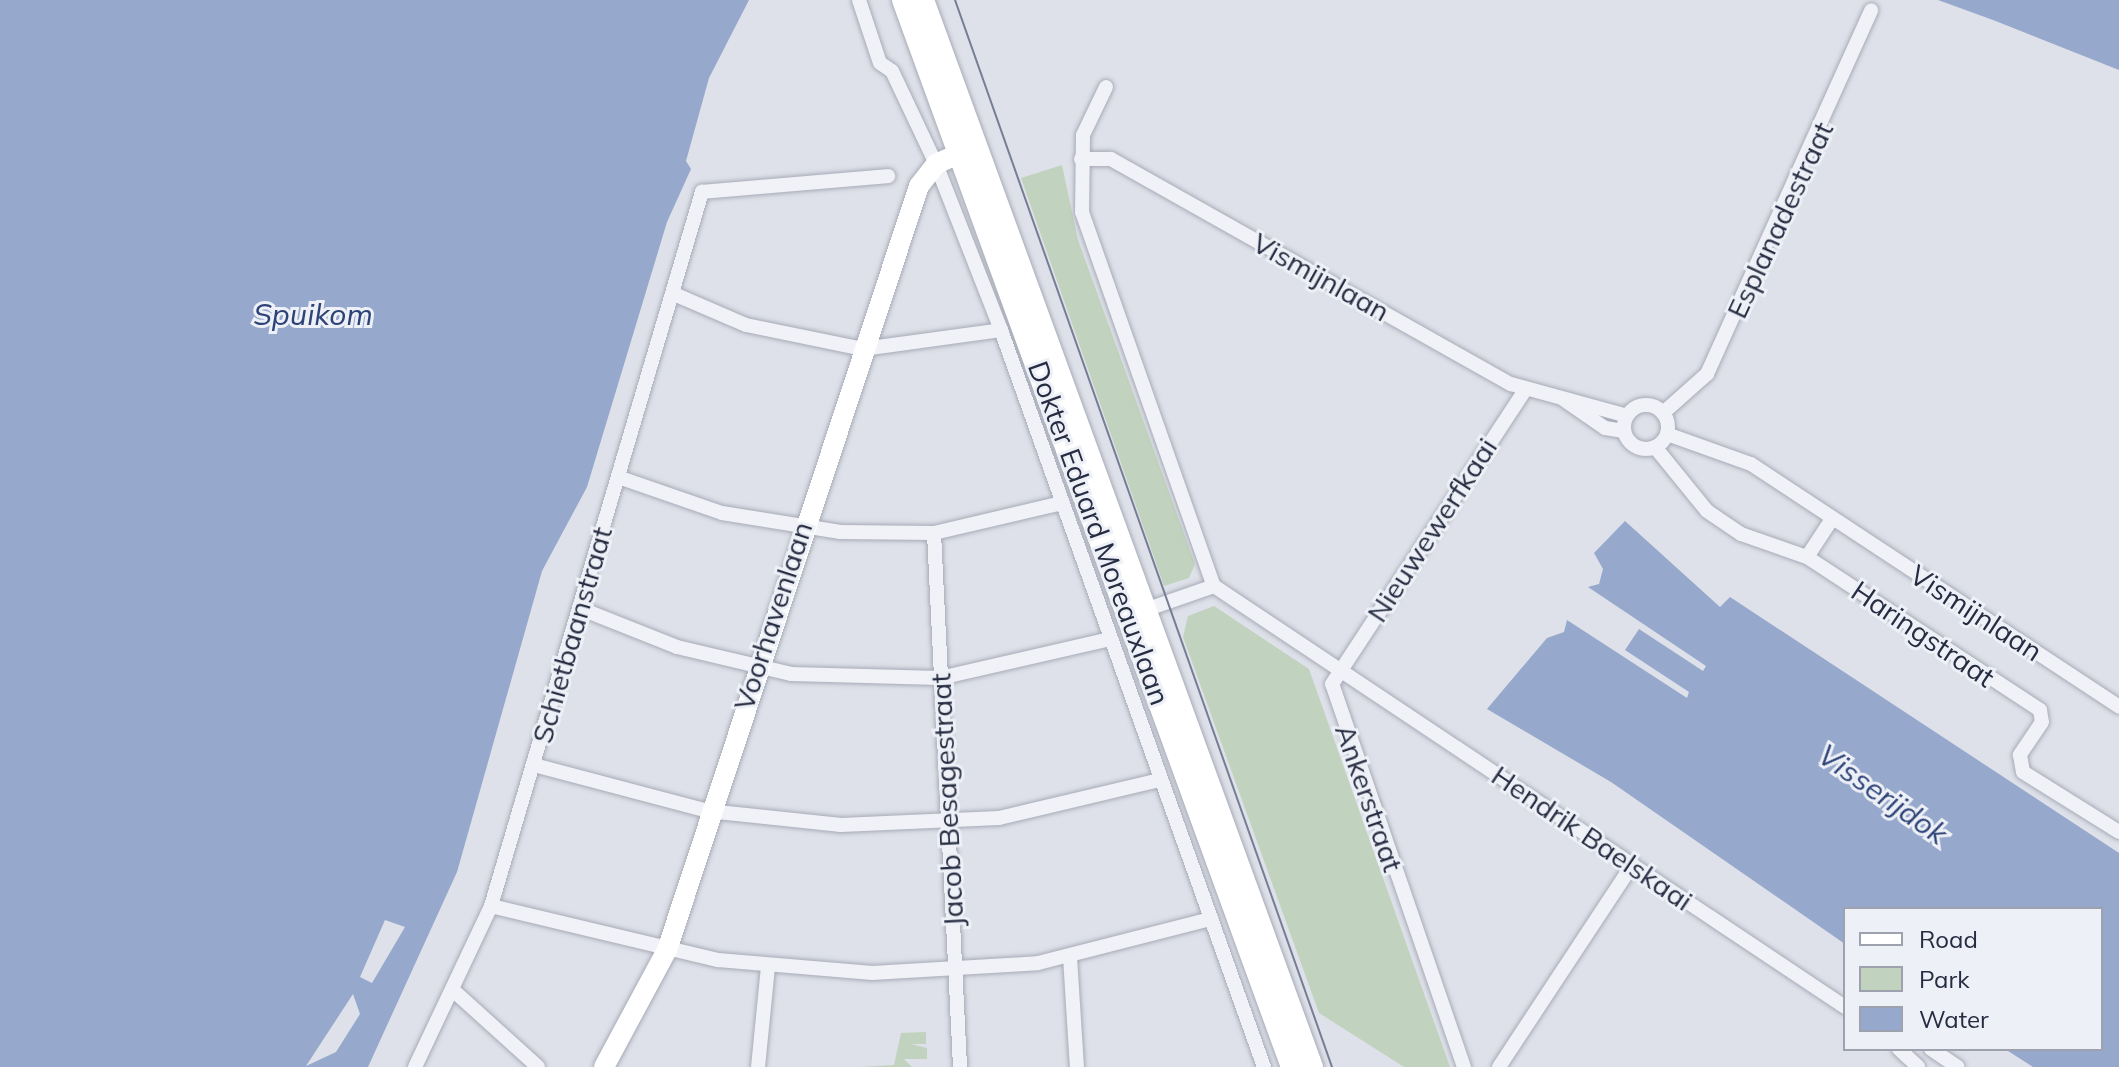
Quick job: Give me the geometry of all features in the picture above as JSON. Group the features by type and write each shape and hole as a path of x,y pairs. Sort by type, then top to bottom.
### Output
{"main road":[{"name":"Dokter Eduard Moreauxlaan","path":"903,0 955,155 1139,612 1312,1067"},
{"name":"Dokter Eduard Moreauxlaan","path":"923,0 955,155"},
{"name":"Dokter Eduard Moreauxlaan","path":"1139,612 1292,1067"}],"street":[{"path":"859,0 880,63 892,71 955,155"},
{"name":"Esplanadestraat","path":"1663,413 1707,374 1871,10"},
{"path":"1106,87 1081,159 1089,233 1214,586 1339,671"},
{"name":"Dokter Eduard Moreauxlaan","path":"955,155 1001,330 1264,1067"},
{"name":"Voorhavenlaan","path":"604,1067 667,950 755,668 919,186 955,155"},
{"name":"Vismijnlaan","path":"1081,159 1111,159 1525,390 1563,399 1576,413 1626,424"},
{"name":"Schietbaanstraat","path":"415,1067 454,991 491,906 702,192 888,176"},
{"path":"674,294 746,325 863,349 1001,330"},
{"name":"Nieuwewerfkaai","path":"1339,671 1525,390"},
{"path":"1644,405 1663,413 1667,434 1655,447 1632,445 1626,424 1644,405"},
{"name":"Vismijnlaan","path":"1667,434 1751,464 2119,707"},
{"path":"1655,447 1668,470 1722,523 1807,557 1832,519"},
{"path":"618,477 722,513 802,529 934,533 1062,503"},
{"name":"Jacob Besagestraat","path":"934,533 960,1067"},
{"name":"Haringstraat","path":"1807,557 2040,710 2042,722 2020,755 2023,772 2119,832"},
{"path":"1139,612 1214,586"},
{"path":"579,608 755,668 940,678 1110,639"},
{"name":"Hendrik Baelskaai","path":"1339,671 1843,1006"},
{"name":"Ankerstraat","path":"1339,671 1332,684 1341,718 1464,1067"},
{"path":"534,765 708,811 841,825 948,824 1160,780"},
{"path":"1499,1067 1633,864"},
{"path":"491,906 667,950 768,967 956,971 1070,957 1211,919"},
{"path":"1070,957 1077,1067"},
{"path":"758,1067 768,967"},
{"path":"454,991 538,1067"},
{"path":"1901,1051 1918,1067"},
{"path":"1934,1051 1958,1067"}],"green space":[{"path":"1062,165 1078,240 1195,564 1189,578 1164,586 1021,178"},
{"path":"1214,606 1309,669 1450,1067 1404,1067 1319,1013 1183,637 1188,616"},
{"path":"926,1032 926,1044 911,1044 927,1048 927,1059 904,1059 912,1067 861,1067 894,1065 901,1033"}],"water":[{"name":"Spuikom","path":"0,0 749,0 709,78 686,161 691,169 667,222 587,487 542,571 457,872 368,1067 0,1067","holes":["385,920 405,927 372,983 360,977","353,994 360,1014 336,1052 306,1066"]},
{"path":"1938,0 2119,0 2119,70 1993,20"},
{"name":"Visserijdok","path":"1625,521 1720,607 1730,597 2119,853 2119,1067 2033,1067 2008,1051 2103,1051 2103,907 1843,907 1843,943 1611,782 1487,709 1547,638 1564,632 1567,620 1687,698 1689,692 1625,650 1639,629 1703,671 1706,666 1588,587 1599,584 1603,569 1594,553"}],"tram line":[{"path":"955,0 1332,1067"}]}
